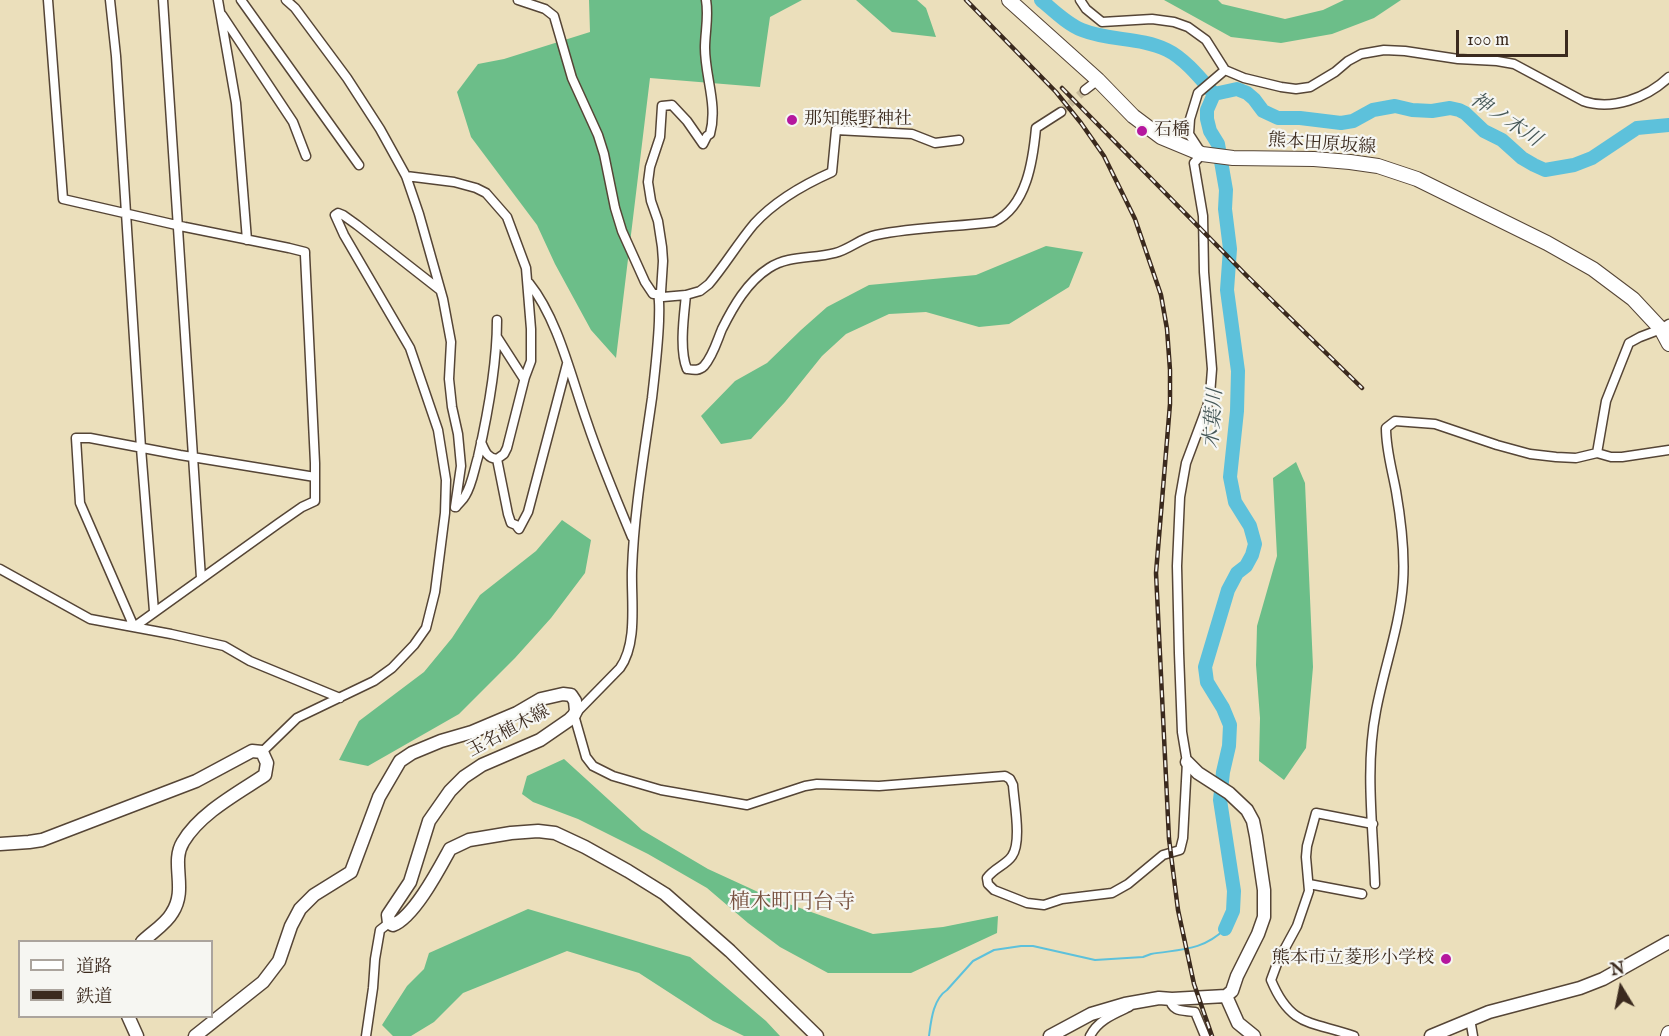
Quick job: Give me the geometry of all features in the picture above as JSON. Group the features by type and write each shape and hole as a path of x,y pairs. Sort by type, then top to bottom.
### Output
{"main road":[{"name":"熊本田原坂線","path":"1009,0 1133,116 1161,137 1207,155 1350,162 1378,166 1417,179 1547,243 1593,269 1665,327 1669,344"},
{"name":"玉名植木線","path":"195,1036 263,982 279,961 291,926 300,909 314,895 351,872 379,797 400,761 412,753 441,741 472,732 517,713 541,699 563,694 571,695 575,701 574,715 540,740 482,765 464,777 450,791 429,821 410,882 388,915 389,923"},
{"path":"0,844 42,840 196,781 252,751 262,752 267,763 265,775 194,826 182,844 178,859 180,890 178,903 171,916 144,940"},
{"path":"1050,1036 1091,1014 1109,1008 1159,998 1226,996 1232,991 1264,917 1264,890 1256,836 1253,821 1246,810 1229,793 1198,773 1187,762"},
{"path":"389,923 393,925 400,922 418,901 450,849 458,844 511,833 538,831 555,833 602,856 665,894 730,951 817,1036"},
{"path":"1431,1036 1511,1005 1580,988 1604,979 1669,942"},
{"path":"1226,996 1238,1023 1254,1036"},
{"path":"128,1018 137,1036"}],"street":[{"path":"48,0 63,199 304,252 315,501 302,507 134,627"},
{"path":"110,0 116,56 141,448 154,611"},
{"path":"163,0 201,578"},
{"path":"218,0 236,103 247,240"},
{"path":"241,0 358,165"},
{"path":"286,0 295,8 347,78 380,129 406,176 419,214 452,342 449,379 461,466 455,507"},
{"path":"519,0 545,9 554,16 572,78 598,135 622,231 650,292 653,294 663,297 686,295 700,291 709,284 755,223 810,181 832,172 836,130 912,134 935,143 959,140"},
{"path":"658,294 661,292 663,261 658,221 651,201 648,182 650,167 660,137 662,106 672,105 703,144 710,134 713,112 705,50 708,9 706,0"},
{"path":"1080,0 1086,9 1102,22 1152,19 1174,22 1188,27 1206,40 1225,70 1244,78 1296,89 1310,87 1361,54 1384,50 1514,64 1583,101 1602,105 1634,99 1649,92 1669,77"},
{"path":"220,12 293,122 306,156"},
{"path":"658,294 660,301 656,371 633,540 632,625 629,650 621,668 574,715 586,757 593,766 603,771 661,790 747,805 817,784 879,786 1005,776 1010,778 1013,785 1017,843 1013,854 991,872 987,878 988,884 994,890 1027,903 1044,905 1062,899 1112,893 1128,884 1163,855 1180,850 1183,838 1187,762 1182,732 1177,567 1180,497 1186,463 1208,407 1212,369 1204,272 1203,216 1194,163 1207,155 1189,134 1190,119 1198,93 1225,70"},
{"path":"1085,90 1098,81"},
{"path":"686,295 683,334 685,365 687,369 696,370 703,368 710,357 737,302 750,285 766,269 782,261 833,254 863,238 876,235 994,222 1002,218 1021,195 1034,152 1036,128 1061,112"},
{"path":"406,176 454,182 486,193 507,217 526,268 531,361 524,379 507,448 504,454 497,459"},
{"path":"262,752 297,718 374,681 392,668 414,645 426,628 435,592 445,513 446,480 438,430 410,348 344,236 335,214 343,215 357,225 440,290"},
{"path":"528,282 546,310 563,350 595,445 633,540"},
{"path":"445,513 464,499 469,490 490,394 497,320"},
{"path":"1597,453 1606,401 1629,343 1665,327"},
{"path":"497,337 524,379"},
{"path":"497,459 508,514 511,523 519,529 528,512 567,364"},
{"path":"1375,884 1371,775 1376,712 1400,612 1403,582 1401,528 1388,457 1386,428 1395,421 1427,423 1530,454 1556,457 1576,458 1597,453 1622,457 1669,450"},
{"path":"134,627 80,503 76,438 90,438 315,477"},
{"path":"481,442 486,454 497,459"},
{"path":"0,569 90,619 224,646 250,661 340,698"},
{"path":"1354,1036 1304,1021 1291,1012 1280,998 1271,980 1278,960 1297,926 1309,891 1307,846 1316,813 1373,824"},
{"path":"1309,884 1362,894"},
{"path":"366,1036 380,930 389,923"},
{"path":"1170,999 1171,1004 1177,1010 1195,1012 1205,1036"},
{"path":"1090,1036 1106,1018 1143,1001"},
{"path":"1470,1019 1473,1036"}],"green space":[{"path":"589,0 802,0 770,17 760,87 650,78 616,358 591,330 555,264 537,225 471,137 457,92 478,64 504,59 590,32"},
{"path":"856,0 917,0 926,8 936,37 892,32"},
{"path":"1164,0 1218,0 1222,4 1285,19 1323,10 1344,0 1401,0 1374,18 1332,34 1281,43 1231,37"},
{"path":"1046,246 1083,252 1069,287 1009,324 979,327 926,312 889,314 846,334 822,356 751,439 721,444 701,416 735,381 767,363 827,307 869,285 976,275"},
{"path":"1296,462 1305,483 1313,667 1306,748 1284,780 1259,761 1257,626 1277,556 1273,478"},
{"path":"562,520 591,540 585,573 551,618 515,658 459,714 368,766 339,760 359,721 424,672 452,638 480,595 536,551"},
{"path":"564,759 642,830 708,869 769,897 873,934 943,927 998,916 997,933 911,973 828,973 780,947 707,888 648,854 578,819 533,802 522,794 527,776"},
{"path":"528,909 690,957 766,1021 780,1036 744,1036 713,1021 639,973 567,951 463,993 434,1022 411,1036 393,1036 382,1025 407,986 424,969 429,953"}],"waterway":[{"name":"木葉川","path":"1041,0 1066,21 1082,30 1146,43 1167,50 1186,63 1214,94 1207,110 1207,119 1210,131 1218,144 1226,190 1225,209 1230,249 1227,290 1238,371 1237,411 1230,477 1235,502 1250,526 1255,544 1246,566 1237,573 1228,590 1205,667 1207,682 1223,708 1230,725 1220,800 1234,891 1233,911 1225,929"},
{"name":"神ノ木川","path":"1214,94 1237,89 1247,93 1263,111 1278,118 1341,123 1353,121 1373,110 1395,106 1412,110 1432,111 1450,108 1459,110 1484,131 1502,140 1522,158 1545,170 1574,165 1592,158 1637,128 1669,125"},
{"path":"929,1036 934,1011 942,994 973,961 994,950 1033,946 1095,960 1143,957 1199,945 1225,929"}],"tunnel":[{"path":"1061,112 1085,90"}],"railway":[{"path":"966,0 1056,92 1104,156 1135,219 1161,295 1167,329 1170,404 1156,573 1169,839 1178,910 1194,984 1212,1036"},
{"path":"1062,88 1246,275 1362,388"}],"place":[{"name":"那知熊野神社","path":"792,120"},
{"name":"石橋","path":"1142,131"},
{"name":"熊本市立菱形小学校","path":"1446,959"}],"district":[{"name":"植木町円台寺","path":"792,904"}]}
